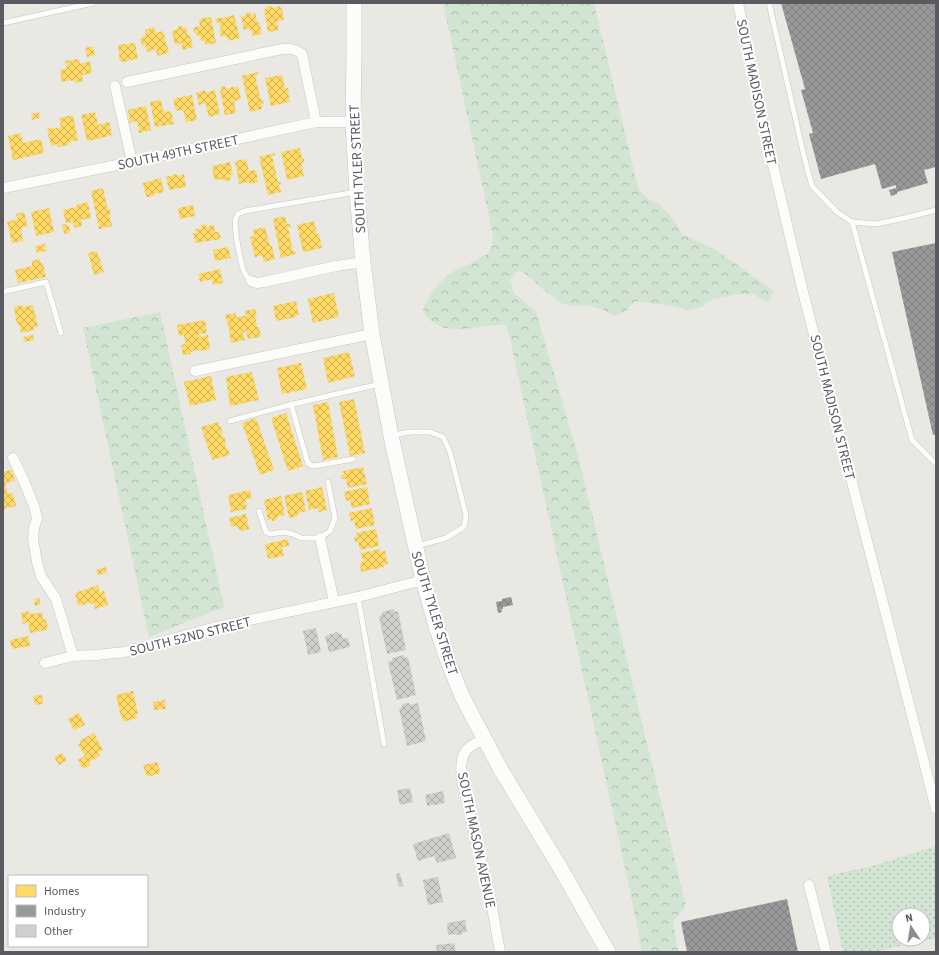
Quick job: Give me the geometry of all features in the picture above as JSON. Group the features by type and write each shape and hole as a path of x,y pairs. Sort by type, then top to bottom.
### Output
{"main road":[{"name":"SOUTH TYLER STREET","path":"354,3 353,122 363,262 372,334 381,384 423,580 436,626 462,696 500,770 561,869 608,952"}],"street":[{"name":"SOUTH MADISON STREET","path":"738,3 760,110 802,288 936,809"},
{"path":"127,82 282,49 296,49 302,54 316,122"},
{"path":"115,86 132,162"},
{"name":"SOUTH 49TH STREET","path":"3,188 316,122 353,122"},
{"path":"251,281 264,282 336,266 363,262"},
{"path":"195,371 372,334"},
{"path":"13,458 34,506 37,518 33,539 41,576 56,600 73,656"},
{"path":"320,538 334,602"},
{"name":"SOUTH 52ND STREET","path":"45,663 73,656 125,652 212,628 358,597 423,580"},
{"name":"SOUTH MASON AVENUE","path":"484,739 475,743 465,751 461,770 472,827 491,902 500,952"},
{"path":"809,885 826,952"}],"lane":[{"path":"3,23 93,3"},
{"path":"768,3 812,186 837,212 852,222 876,224 936,210"},
{"path":"251,281 245,273 240,255 235,225 238,215 245,211 357,192"},
{"path":"852,222 912,440 936,464"},
{"path":"3,293 46,282 61,333"},
{"path":"230,421 291,404 381,384"},
{"path":"291,404 308,463 312,466 353,459"},
{"path":"391,436 411,432 430,432 443,437 450,452 466,515 464,527 446,538 415,546"},
{"path":"259,511 266,532 270,534 284,532 301,538 320,538 330,531 335,518 328,482"},
{"path":"358,597 384,744"}],"green space":[{"path":"443,3 594,3 638,188 647,198 659,204 668,213 682,234 716,250 774,291 768,303 753,294 739,294 713,299 702,307 688,310 674,306 635,301 626,311 614,316 602,309 589,306 563,304 519,270 510,279 513,292 536,312 578,456 686,906 673,922 678,952 641,952 631,896 507,325 449,329 439,326 430,320 423,310 432,293 446,277 488,253 491,247 493,235"},
{"path":"160,312 224,607 149,637 83,328"},
{"path":"936,846 936,938 931,939 931,907 891,907 891,947 896,947 873,952 843,952 827,876 876,865"}],"building: Homes":[{"path":"271,6 272,8 280,6 284,20 277,21 279,30 268,32 264,9"},
{"path":"250,12 251,15 255,13 262,34 253,36 250,29 244,30 241,17"},
{"path":"234,15 240,38 228,41 227,36 221,37 219,22 216,23 215,18 223,18"},
{"path":"211,17 216,43 205,45 205,41 201,41 200,36 197,36 196,33 194,33 193,28 200,26 199,19"},
{"path":"182,26 183,28 186,27 193,47 183,50 181,43 175,45 172,31 178,29 177,27"},
{"path":"154,27 156,33 163,31 169,53 157,56 156,49 147,52 145,45 142,46 140,39 146,35 145,30"},
{"path":"135,43 138,59 120,62 118,45"},
{"path":"93,46 95,55 87,57 85,48"},
{"path":"79,59 80,64 90,61 92,73 82,75 83,81 76,83 74,80 62,82 60,70 67,68 65,61"},
{"path":"258,72 258,75 255,76 261,100 263,100 264,103 261,104 262,109 250,112 242,76"},
{"path":"282,75 285,88 288,88 290,102 271,106 265,78"},
{"path":"225,86 225,89 238,86 241,99 234,101 236,113 225,115 220,87"},
{"path":"205,90 205,93 215,90 220,114 209,117 205,103 199,105 196,93"},
{"path":"192,95 197,120 186,122 183,110 176,111 173,99"},
{"path":"161,100 163,111 171,111 174,124 155,127 150,102"},
{"path":"146,106 151,130 139,133 137,121 130,123 128,110"},
{"path":"39,112 40,118 32,120 31,114"},
{"path":"95,112 98,125 109,122 112,135 87,141 81,115"},
{"path":"73,115 78,140 69,142 69,145 58,147 57,144 51,146 47,129 61,127 59,118"},
{"path":"21,133 23,143 41,139 44,153 13,160 8,136"},
{"path":"300,148 302,159 304,158 304,162 301,163 304,176 287,180 281,152"},
{"path":"275,153 275,156 272,156 278,182 280,181 281,184 279,184 281,192 268,195 259,157"},
{"path":"246,159 249,171 256,170 258,182 239,184 235,161"},
{"path":"230,162 233,175 230,175 231,180 223,181 222,179 214,179 212,166"},
{"path":"177,174 177,176 184,174 186,187 169,190 166,177"},
{"path":"161,178 164,192 147,197 143,183"},
{"path":"103,188 108,210 110,209 111,214 109,215 112,226 99,229 91,191"},
{"path":"88,202 91,218 81,220 82,226 74,228 73,222 66,223 63,210"},
{"path":"193,205 195,216 180,219 178,208"},
{"path":"49,208 54,232 36,236 31,212"},
{"path":"24,212 28,226 21,228 23,241 12,243 7,222 18,219 16,214"},
{"path":"285,216 287,224 290,224 291,227 288,227 293,252 296,251 296,254 281,258 273,219"},
{"path":"314,221 322,248 303,252 297,225"},
{"path":"67,224 69,226 70,233 64,234 62,225"},
{"path":"206,224 206,227 214,225 215,232 219,232 221,239 195,243 193,233 196,233 195,229 202,228 201,225"},
{"path":"265,227 275,259 264,262 262,255 255,257 250,237 254,236 253,230"},
{"path":"45,244 46,251 37,253 35,246"},
{"path":"228,247 231,258 215,261 213,250"},
{"path":"97,251 104,272 94,275 88,253"},
{"path":"40,259 41,264 43,263 46,277 18,283 15,270 32,266 32,261"},
{"path":"220,269 223,283 213,285 212,279 200,282 198,274"},
{"path":"334,293 339,317 313,323 308,299"},
{"path":"296,301 299,315 276,321 273,306"},
{"path":"22,305 23,307 33,305 38,327 33,328 34,330 21,333 19,324 17,324 14,307"},
{"path":"255,309 257,327 259,327 261,337 248,339 246,331 243,332 245,340 231,343 228,323 225,315 236,313 236,317 246,316 245,311"},
{"path":"205,320 207,333 199,334 199,337 208,335 210,349 192,351 191,354 183,355 181,345 185,344 184,335 179,336 177,325"},
{"path":"33,335 34,340 24,342 23,337"},
{"path":"349,352 355,376 328,383 323,358"},
{"path":"301,363 307,389 282,394 277,368"},
{"path":"252,372 259,400 230,406 226,377"},
{"path":"211,376 216,400 190,406 184,382"},
{"path":"354,399 365,453 350,456 339,402"},
{"path":"328,402 338,457 323,460 313,405"},
{"path":"286,413 303,466 288,471 271,418"},
{"path":"256,418 274,470 260,475 242,423"},
{"path":"218,422 223,433 221,434 222,437 224,436 226,448 230,455 212,460 201,427"},
{"path":"363,467 367,484 348,488 346,479 342,479 341,475 344,474 343,471"},
{"path":"12,470 15,481 5,483 8,494 13,493 16,506 3,509 3,472"},
{"path":"322,487 327,510 319,512 318,508 309,510 305,491"},
{"path":"367,487 370,504 352,508 350,500 346,501 344,492"},
{"path":"250,490 252,498 245,500 247,509 231,512 228,495"},
{"path":"302,492 306,511 298,513 298,516 289,518 284,496"},
{"path":"281,496 285,515 277,517 277,520 268,520 264,500"},
{"path":"372,508 375,525 356,529 354,520 351,521 349,513"},
{"path":"246,514 249,529 242,531 235,526 231,527 229,518"},
{"path":"376,529 379,546 360,550 358,541 355,542 354,537 357,537 356,533"},
{"path":"288,539 289,546 282,547 284,556 268,559 265,544"},
{"path":"380,549 381,552 385,551 388,564 384,565 384,567 361,572 360,563 363,562 361,553"},
{"path":"106,567 107,573 98,575 96,570"},
{"path":"98,585 100,592 104,591 108,605 95,609 94,603 90,604 90,602 80,606 78,605 75,593"},
{"path":"39,598 41,604 35,606 34,599"},
{"path":"28,611 29,615 30,613 33,614 42,612 43,620 46,619 48,628 46,630 30,633 28,622 23,624 21,613"},
{"path":"28,636 30,646 12,649 10,640"},
{"path":"133,691 138,714 136,714 137,718 123,722 116,695"},
{"path":"42,695 43,704 35,705 33,696"},
{"path":"165,700 166,709 154,710 153,702"},
{"path":"79,713 85,725 74,730 68,719"},
{"path":"94,733 103,750 98,753 100,756 89,762 91,765 83,769 78,760 85,756 78,745 81,743 79,741"},
{"path":"62,753 67,760 59,765 54,757"},
{"path":"157,762 161,773 147,777 143,765"}],"building: Industry":[{"path":"781,3 936,3 936,167 924,170 928,183 897,192 897,194 891,196 889,190 896,188 896,185 882,189 875,164 821,179 809,134 813,133 801,90 805,89"},
{"path":"936,243 936,434 933,435 892,252"},
{"path":"511,597 513,605 503,607 503,609 501,609 502,612 498,613 496,602"},
{"path":"787,899 798,952 687,952 681,922"}],"building: Other":[{"path":"394,609 394,612 398,611 406,650 387,654 379,616 382,615 382,612"},
{"path":"316,628 321,652 308,655 303,631"},
{"path":"338,632 338,634 341,633 343,639 348,638 350,647 329,652 325,636 333,633 333,635 334,633"},
{"path":"404,655 405,658 408,657 416,695 397,700 388,662 392,661 392,658"},
{"path":"409,703 409,705 418,703 426,741 407,746 399,708 402,707 402,704"},
{"path":"410,788 413,802 400,805 397,790"},
{"path":"443,791 445,803 427,806 425,795"},
{"path":"449,833 456,858 437,863 434,856 418,861 413,844"},
{"path":"400,873 403,886 399,887 396,874"},
{"path":"438,877 443,902 428,905 423,880"},
{"path":"465,920 467,932 461,933 462,935 448,935 447,923"},
{"path":"454,943 456,952 437,952 436,945"}]}
